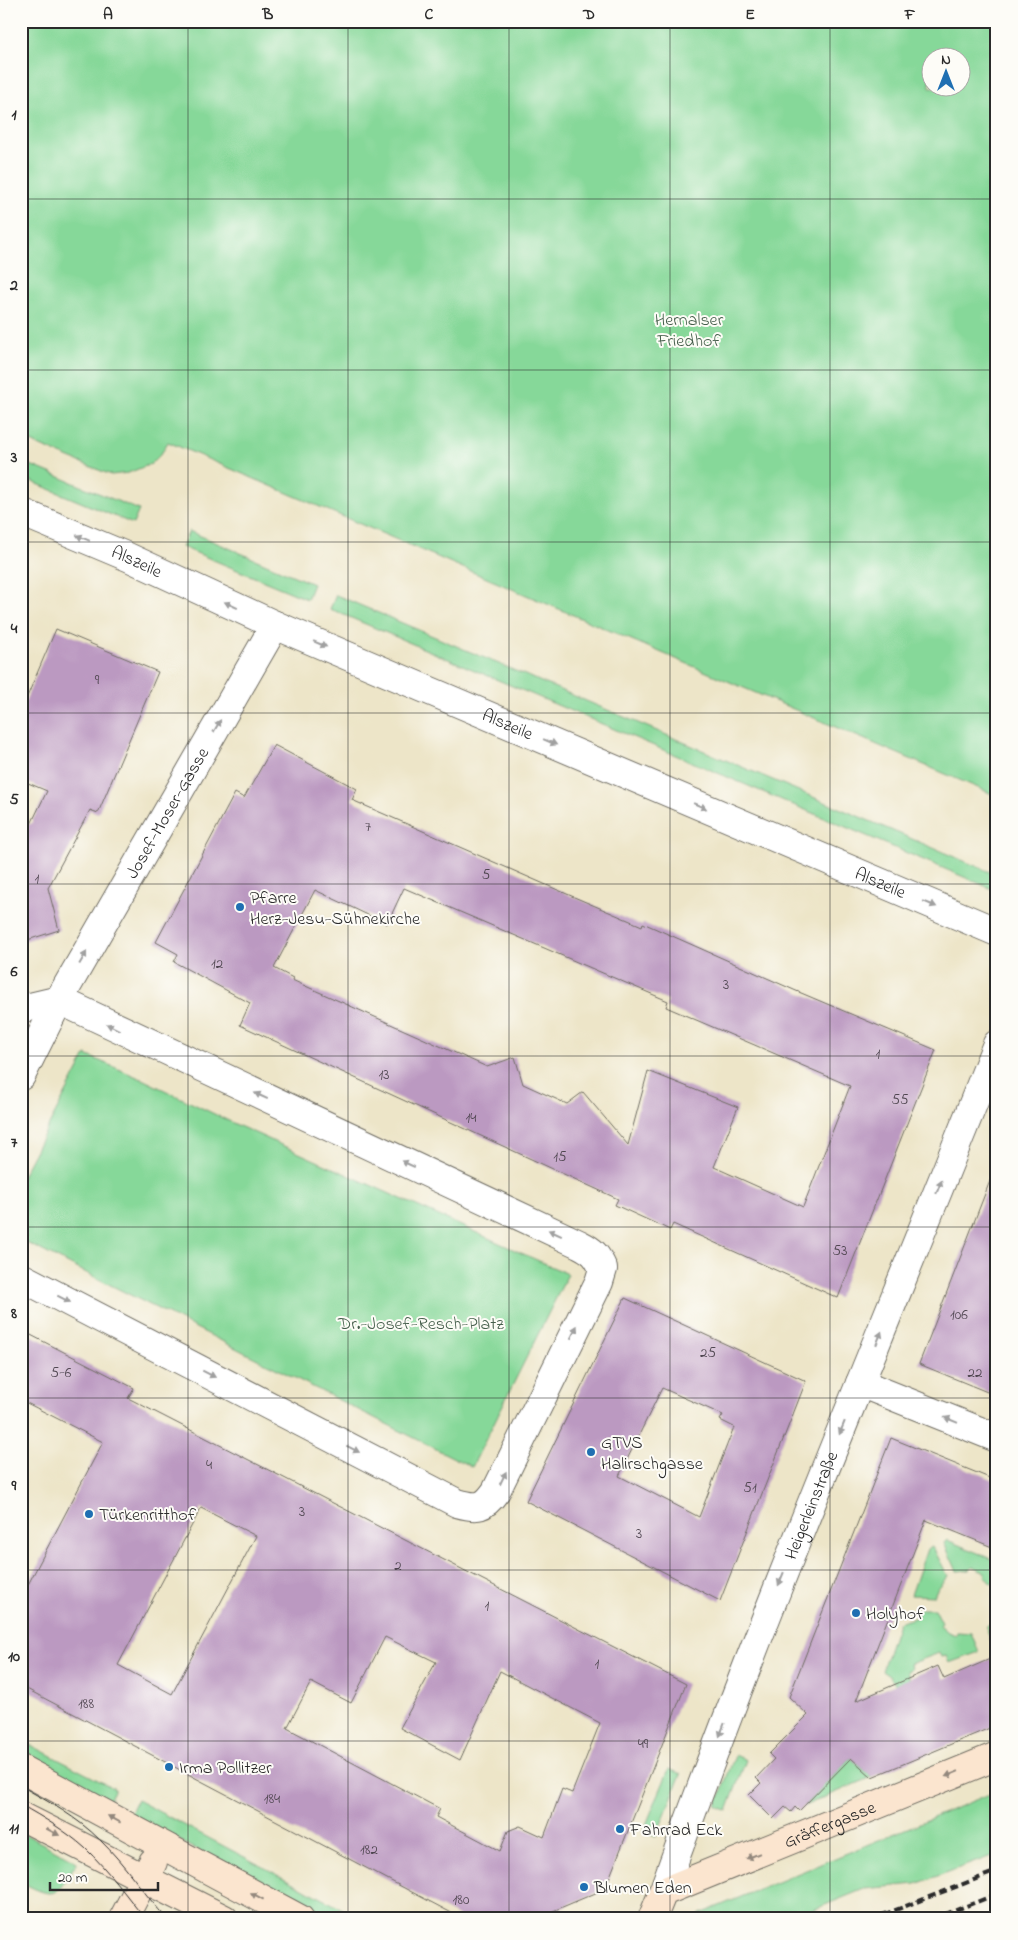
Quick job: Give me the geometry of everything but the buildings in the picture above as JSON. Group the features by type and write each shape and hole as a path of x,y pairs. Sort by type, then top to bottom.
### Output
{"main road":[{"name":"Gräffergasse","path":"663,1892 997,1756"},
{"path":"21,1769 300,1919"},
{"path":"21,1816 224,1919"},
{"path":"124,1919 162,1844"},
{"name":"Heigerleinstraße","path":"652,1919 663,1892"}],"street":[{"name":"Alszeile","path":"21,512 128,557 275,625 997,932"},
{"name":"Josef-Moser-Gasse","path":"59,1000 275,625"},
{"path":"21,1009 59,1000 579,1244 597,1256 603,1269 599,1282 496,1491 488,1502 478,1507 457,1503 21,1276"},
{"path":"21,1076 59,1000"},
{"name":"Heigerleinstraße","path":"663,1892 759,1634 860,1383 986,1099 997,1044"},
{"path":"860,1383 997,1438"}],"green space":[{"name":"Hernalser Friedhof","path":"21,21 997,21 997,796 168,442 161,454 151,464 128,473 111,475 21,438"},
{"path":"21,461 139,510 133,524 21,477"},
{"path":"189,531 313,584 307,599 182,547"},
{"path":"336,595 997,875 997,891 330,609"},
{"name":"Dr.-Josef-Resch-Platz","path":"86,1055 568,1274 472,1467 21,1240 21,1178"},
{"path":"947,1540 997,1561 997,1582 991,1584 985,1576 986,1573 972,1567 969,1570 957,1571 944,1543"},
{"path":"932,1546 948,1576 938,1587 934,1596 911,1595 927,1549"},
{"path":"918,1609 935,1609 942,1623 940,1625 948,1632 956,1635 957,1632 971,1633 979,1652 949,1663 946,1656 941,1657 939,1653 910,1664 911,1669 907,1671 910,1680 896,1685 882,1671 898,1623 917,1617"},
{"path":"997,1618 997,1643 992,1644 986,1627"},
{"path":"21,1740 115,1789 108,1802 21,1757"},
{"path":"735,1755 746,1760 727,1811 716,1806"},
{"path":"851,1758 872,1777 804,1806"},
{"path":"669,1769 681,1774 656,1837 643,1832"},
{"path":"997,1791 997,1854 916,1884 864,1889 791,1919 698,1919 700,1914"},
{"path":"137,1800 361,1919 327,1919 130,1814"},
{"path":"21,1832 77,1862 60,1888 55,1892 43,1892 21,1882"}],"tram line":[{"path":"21,1786 62,1810 91,1832 118,1859 167,1919"},
{"path":"21,1805 54,1825 85,1848 109,1874 145,1919"}],"railway":[{"path":"872,1919 997,1871"},
{"path":"933,1919 997,1894"}],"place":[{"name":"Pfarre Herz-Jesu-Sühnekirche","path":"240,907"},
{"name":"GTVS Halirschgasse","path":"591,1452"},
{"name":"Türkenritthof","path":"89,1514"},
{"name":"Holyhof","path":"856,1613"},
{"name":"Irma Pollitzer","path":"169,1767"},
{"name":"Fahrrad Eck","path":"620,1829"},
{"name":"Blumen Eden","path":"584,1887"}]}
